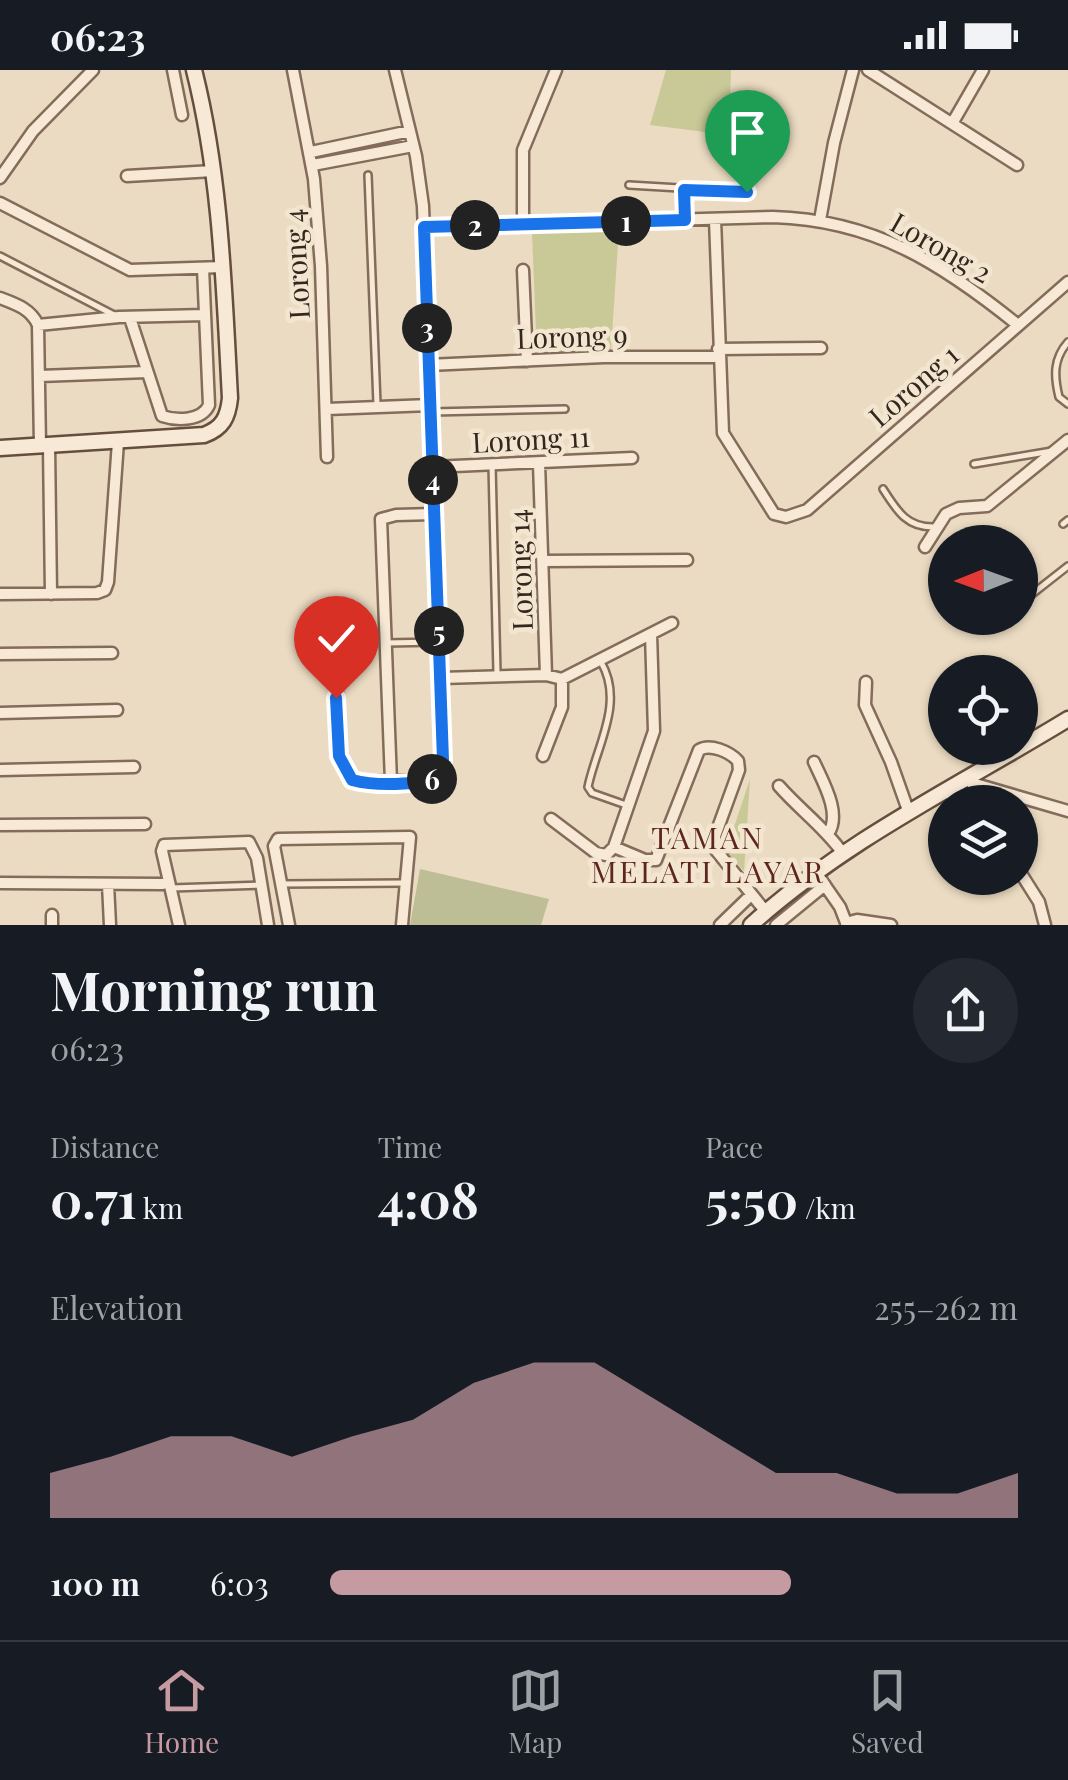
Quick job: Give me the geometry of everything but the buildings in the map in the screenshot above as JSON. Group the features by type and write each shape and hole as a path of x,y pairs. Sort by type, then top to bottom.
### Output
{"street":[{"path":"0,178 33,131 94,70"},
{"path":"173,70 182,115"},
{"path":"0,448 204,435 224,424 230,398 223,267 212,171 194,70"},
{"name":"Lorong 4","path":"293,70 312,165 321,266 327,456"},
{"path":"335,640 339,756 343,768 356,781 432,779 442,769 422,189 394,70"},
{"path":"523,222 523,150 556,70"},
{"path":"820,220 852,70"},
{"path":"868,70 1017,165"},
{"path":"952,122 983,70"},
{"path":"310,152 410,131"},
{"path":"312,165 414,146"},
{"path":"126,176 212,171"},
{"path":"0,203 130,270 223,267"},
{"path":"715,219 718,353"},
{"name":"Lorong 2","path":"424,227 523,222 820,220 904,246 1018,325"},
{"path":"124,318 162,416 206,413 209,406 203,268"},
{"path":"523,270 526,361"},
{"name":"Lorong 1","path":"718,353 723,433 767,506 774,514 786,517 807,510 1068,282"},
{"path":"0,298 25,309 38,325 52,594"},
{"path":"38,325 205,315"},
{"name":"Lorong 9","path":"428,365 821,348"},
{"path":"40,376 146,372"},
{"path":"326,409 430,408"},
{"path":"937,525 952,510 992,502 1068,440"},
{"path":"0,594 105,590 118,442"},
{"name":"Lorong 11","path":"432,467 632,458"},
{"name":"Lorong 14","path":"539,462 546,676"},
{"path":"391,782 381,519 434,514"},
{"path":"925,547 928,541"},
{"path":"544,561 686,560"},
{"path":"440,678 562,679 672,623"},
{"path":"550,820 596,852 606,855 614,847 654,731 651,634"},
{"path":"0,654 112,653"},
{"path":"543,756 562,707 562,679"},
{"path":"866,682 865,705 909,814"},
{"path":"0,713 117,710"},
{"path":"966,785 1068,719"},
{"path":"614,847 645,860 656,860 699,750 710,747 733,755 739,770 714,842 717,854 766,912"},
{"path":"814,762 834,817 828,834"},
{"path":"0,770 134,767"},
{"path":"971,781 973,785"},
{"path":"971,781 1068,812"},
{"path":"780,786 842,852"},
{"path":"751,925 815,870 928,806"},
{"path":"0,825 145,824"},
{"path":"289,925 274,846 278,839 410,837 402,925"},
{"path":"179,925 167,886 162,851 167,844 249,842 258,858 268,925"},
{"path":"815,870 846,924 858,920 891,925"},
{"path":"0,884 167,886"},
{"path":"108,884 110,925"},
{"path":"776,925 825,885"},
{"path":"720,925 751,895"},
{"path":"1035,895 1045,925"}],"lane":[{"path":"368,175 377,407"},
{"path":"629,185 747,192"},
{"path":"684,190 685,220"},
{"path":"0,256 124,318"},
{"path":"1068,342 1060,351 1055,368 1059,397 1068,404"},
{"path":"430,408 565,409"},
{"path":"974,464 1055,451"},
{"path":"492,464 497,676"},
{"path":"883,489 907,521 928,528"},
{"path":"1038,589 1068,566"},
{"path":"386,643 439,642"},
{"path":"600,660 608,678 608,728 588,787 592,793 629,806"},
{"path":"282,884 408,884"},
{"path":"167,886 262,885"}],"green space":[{"path":"666,70 731,70 729,135 650,125"},
{"path":"619,229 611,350 537,356 532,233"},
{"path":"750,779 744,871 726,851"},
{"path":"420,869 549,899 541,925 410,925"}],"district":[{"name":"TAMAN MELATI LAYAR","path":"708,856"}],"route":[{"path":"336,698 339,756 352,780 391,782 438,776 443,760 424,227 685,220 684,190 747,192"}]}
